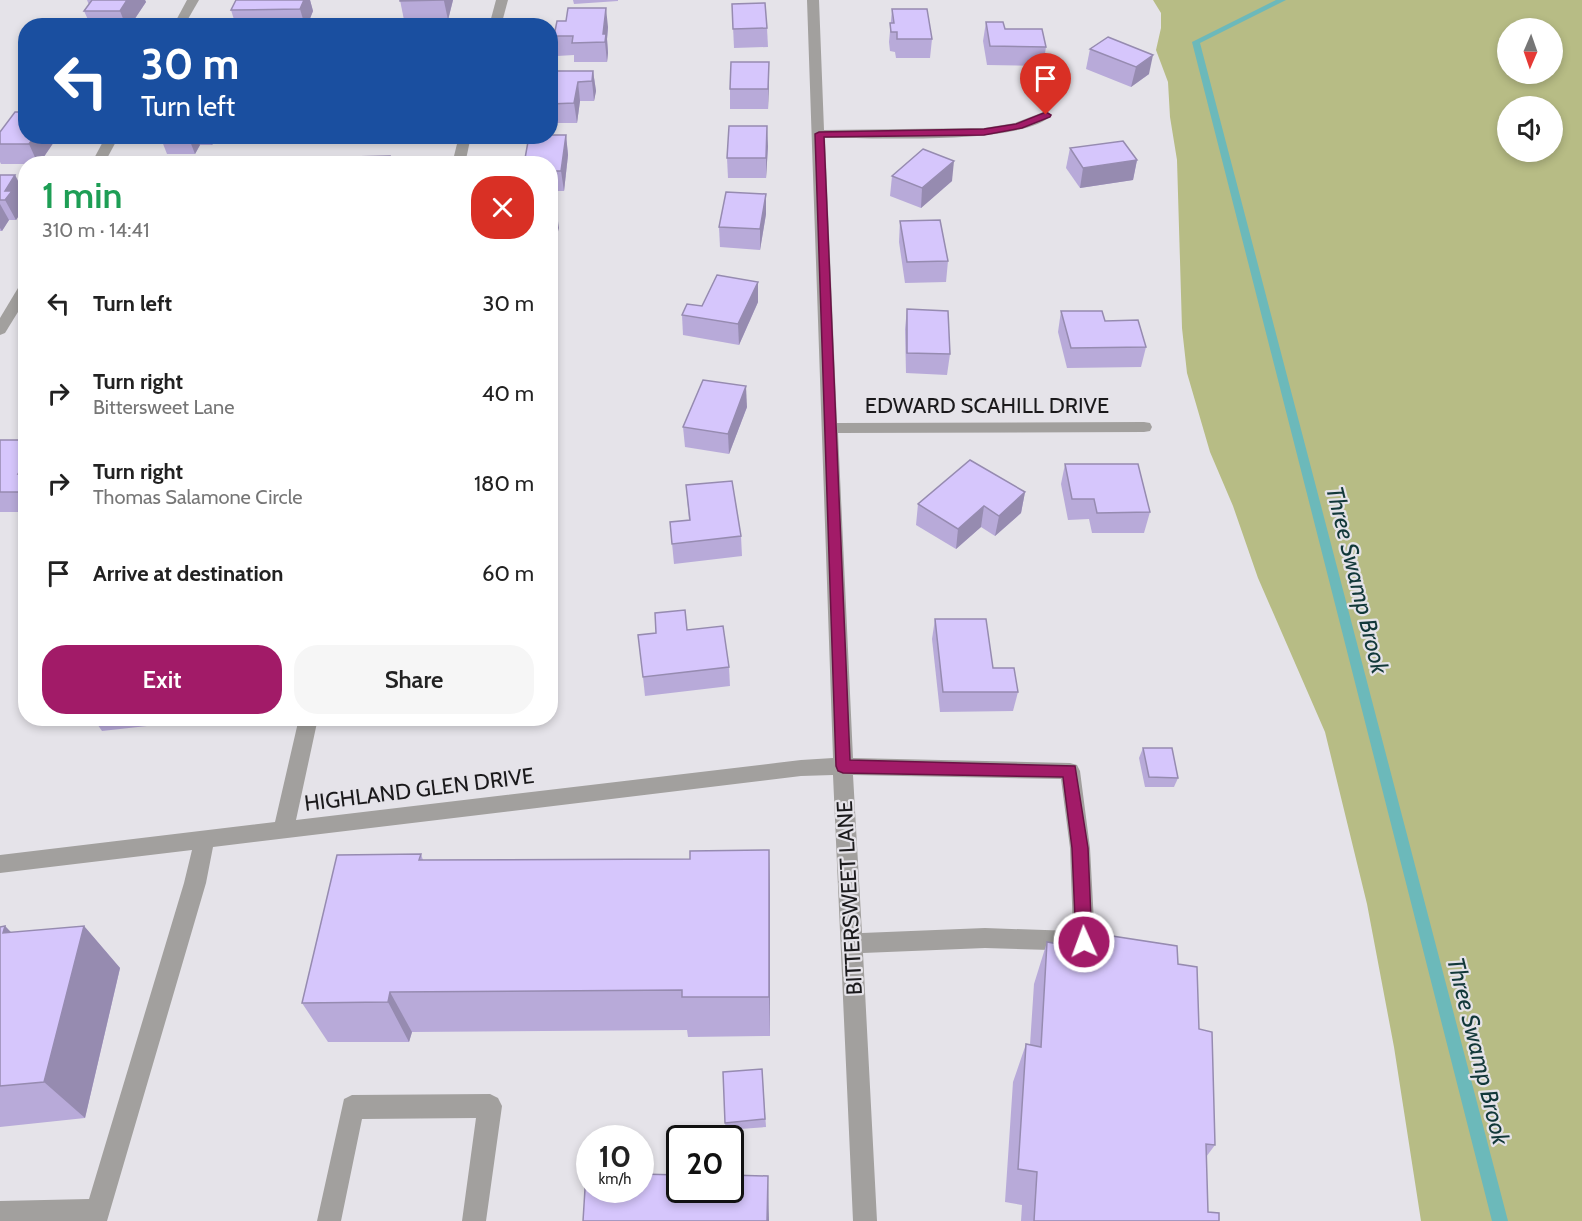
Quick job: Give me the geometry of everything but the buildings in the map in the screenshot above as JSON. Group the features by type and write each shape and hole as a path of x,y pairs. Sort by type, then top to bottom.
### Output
{"street":[{"path":"183,18 193,0"},
{"path":"497,18 502,0"},
{"name":"BITTERSWEET LANE","path":"813,0 843,766 865,1221"},
{"path":"819,134 984,132 1018,126 1046,115"},
{"path":"0,330 18,300"},
{"name":"EDWARD SCAHILL DRIVE","path":"830,428 1144,427"},
{"path":"283,830 307,726"},
{"name":"HIGHLAND GLEN DRIVE","path":"0,864 783,770 843,766 1070,771 1080,848 1084,942 986,938 852,944"},
{"path":"0,1213 96,1216 195,883 205,839"},
{"path":"329,1221 352,1107 490,1106 474,1221"}],"green space":[{"path":"1153,0 1582,0 1582,1221 1421,1221 1394,1047 1367,904 1325,732 1258,578 1233,506 1210,452 1187,373 1182,328 1177,160 1170,117 1168,82 1156,50 1161,28 1161,13"}],"waterway":[{"name":"Three Swamp Brook","path":"1282,0 1196,42 1500,1221"}],"route":[{"path":"1046,115 1003,130 966,134 819,134 843,766 1070,771 1080,848 1084,942"}]}
